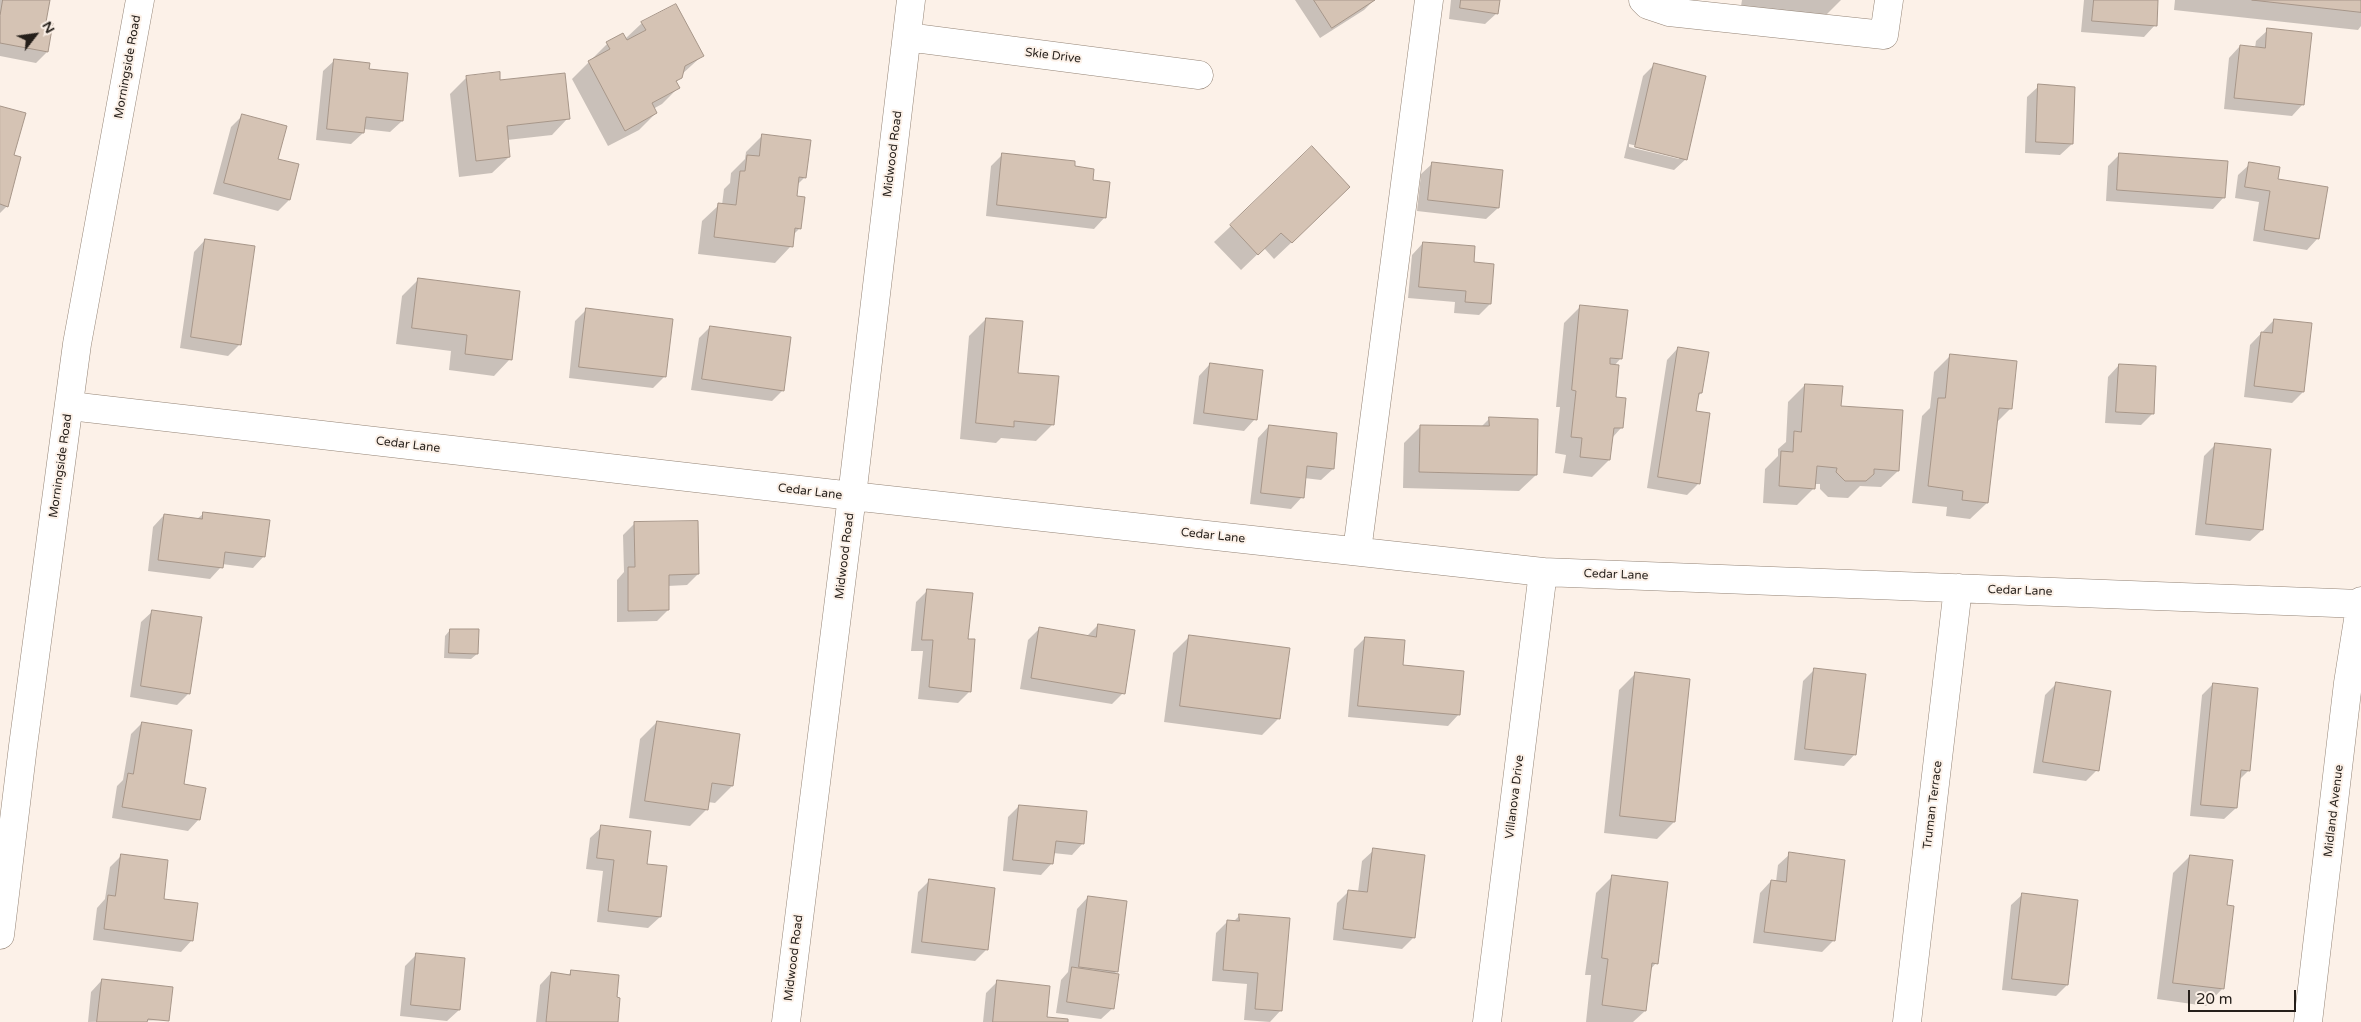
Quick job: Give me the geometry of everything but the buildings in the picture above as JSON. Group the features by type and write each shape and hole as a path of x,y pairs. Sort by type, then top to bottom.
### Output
{"street":[{"name":"Morningside Road","path":"0,935 22,746 77,344 140,0"},
{"name":"Midwood Road","path":"786,1022 852,496 911,0"},
{"path":"1357,551 1429,0"},
{"path":"1643,0 1648,5 1669,12 1884,35 1889,0"},
{"name":"Skie Drive","path":"907,37 1199,75"},
{"name":"Cedar Lane","path":"70,406 852,496 1543,572 2361,602"},
{"name":"Villanova Drive","path":"1487,1022 1543,572"},
{"name":"Truman Terrace","path":"1907,1022 1958,588"},
{"name":"Midland Avenue","path":"2308,1022 2351,757 2348,683 2361,602"}]}
